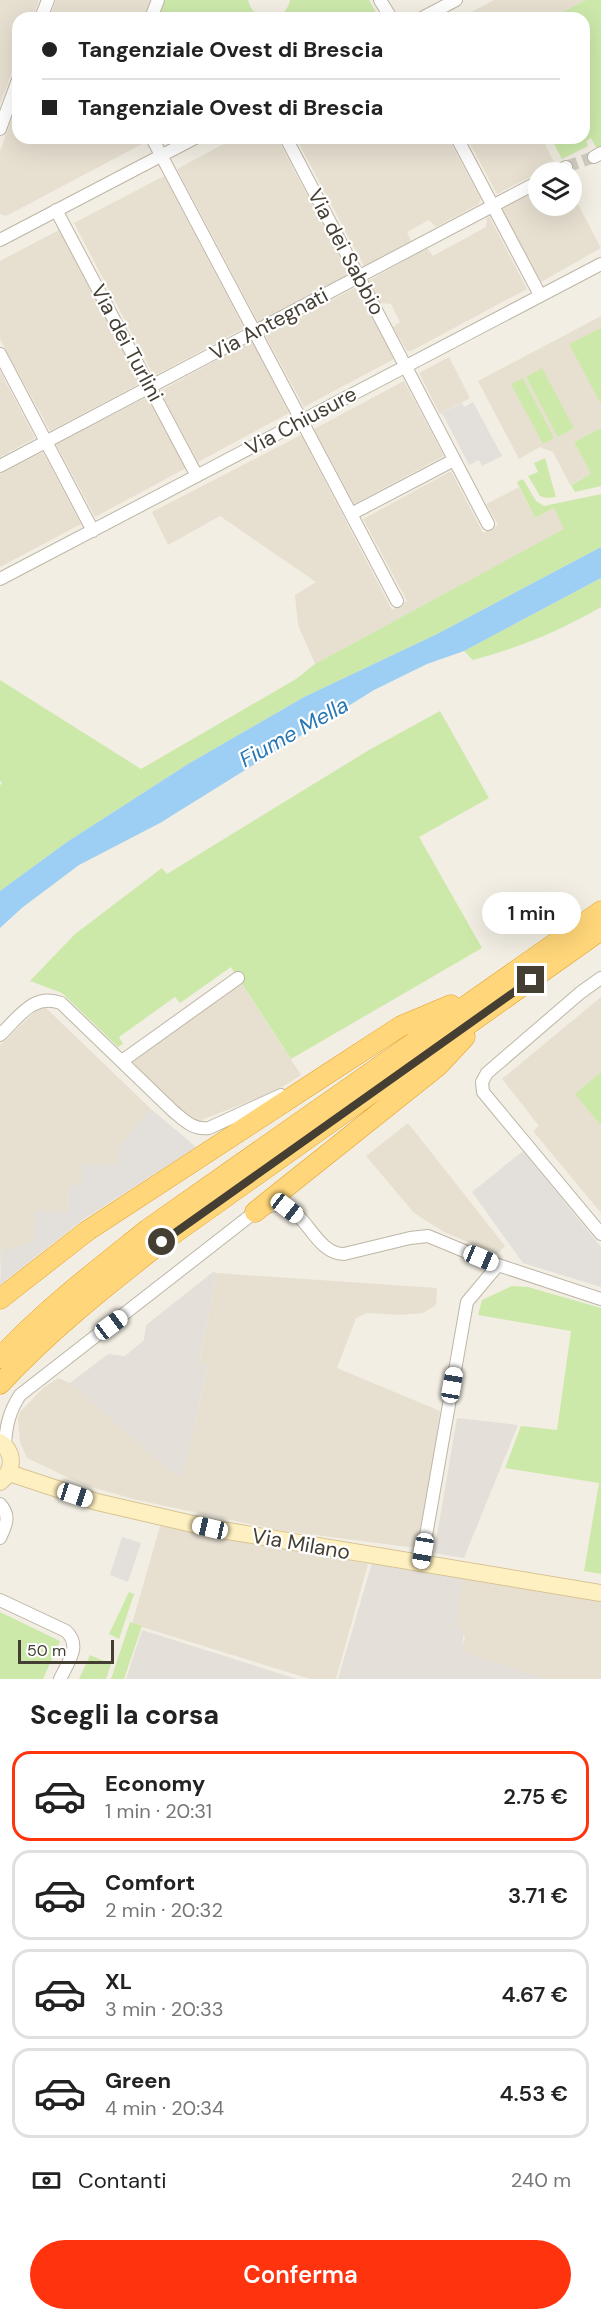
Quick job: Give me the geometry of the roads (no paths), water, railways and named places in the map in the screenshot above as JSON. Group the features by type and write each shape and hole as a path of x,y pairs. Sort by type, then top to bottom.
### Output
{"highway":[{"path":"0,1384 32,1350 93,1296 162,1242 492,997 601,911"},
{"path":"0,1358 16,1340 80,1283 148,1229 492,997 601,930"},
{"path":"0,1299 87,1231 401,1026 492,997"},
{"path":"255,1212 438,1066 492,997"}],"main road":[{"name":"Via Milano","path":"2,1444 11,1461 4,1478 97,1502 210,1528 601,1593"}],"street":[{"path":"433,12 456,0"},
{"path":"0,129 12,96"},
{"path":"155,144 397,601"},
{"path":"0,240 183,144"},
{"name":"Via dei Sabbio","path":"289,144 488,524"},
{"path":"460,144 540,295"},
{"name":"Via Antegnati","path":"0,466 528,187"},
{"name":"Via dei Turlini","path":"56,210 197,476"},
{"name":"Via Chiusure","path":"0,579 601,264"},
{"path":"0,354 93,531"},
{"path":"351,514 454,460"},
{"path":"122,1061 238,978"},
{"path":"601,978 579,993 487,1073 482,1082 483,1092 601,1234"},
{"path":"0,1035 37,1001 52,1000 61,1003 173,1111 192,1126 201,1129 209,1128 321,1078"},
{"path":"2,1444 7,1422 20,1395 255,1212 278,1205 287,1208 299,1217 335,1254 428,1236 498,1265 601,1299"},
{"path":"421,1564 467,1302 498,1265"},
{"path":"0,1504 7,1513 8,1520 0,1538"},
{"path":"0,1600 72,1636 74,1648 60,1679"}],"water":[{"name":"Fiume Mella","path":"601,547 601,578 464,651 427,664 374,690 160,823 79,865 23,907 0,928 0,891 67,842 188,764 304,697 437,634"}],"tunnel":[{"path":"580,162 594,157"}]}
